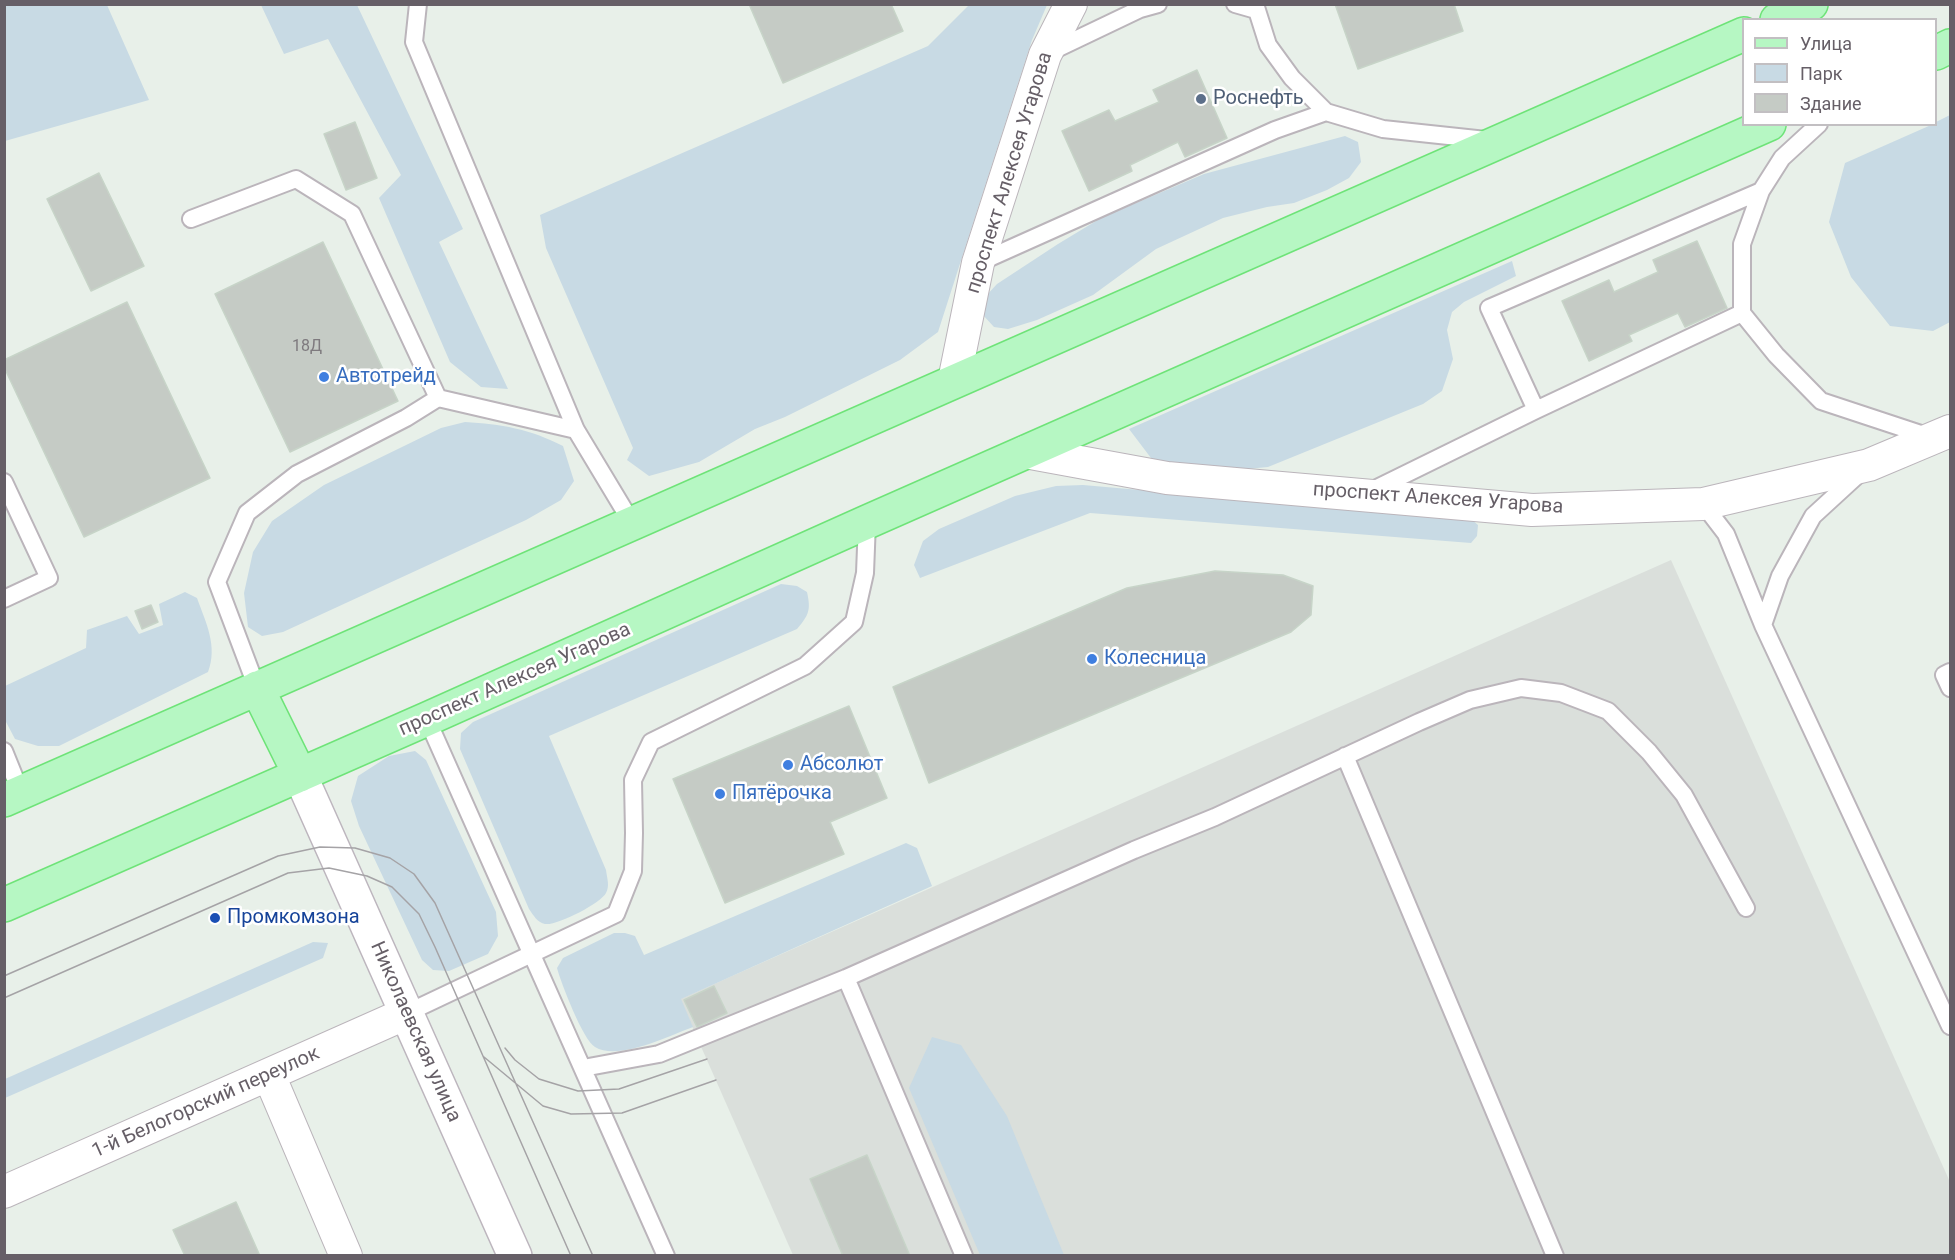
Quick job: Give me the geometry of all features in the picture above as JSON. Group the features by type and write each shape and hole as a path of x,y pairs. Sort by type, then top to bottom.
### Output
{"main road":[{"path":"1781,18 1811,4"},
{"path":"13,796 954,381 1051,341 1496,141 1742,34"},
{"name":"проспект Алексея Угарова","path":"4,905 1764,126"},
{"path":"257,688 300,775"},
{"name":"Николаевская улица","path":"300,775 515,1256"}],"street":[{"name":"проспект Алексея Угарова","path":"954,381 978,263 1045,55 1071,4"},
{"name":"проспект Алексея Угарова","path":"1025,452 1167,478 1532,510 1703,504 1869,465 1942,435"},
{"name":"1-й Белогорский переулок","path":"4,1192 408,1013"},
{"path":"268,1076 346,1256"}],"lane":[{"path":"418,4 414,42 576,430 632,523"},
{"path":"1045,55 1140,9 1158,4"},
{"path":"1235,4 1256,7 1268,45 1292,78 1326,112 1383,129 1496,141"},
{"path":"978,263 1275,130 1326,112"},
{"path":"1817,126 1782,158 1761,191 1742,244 1742,313 1776,355 1821,401 1942,435"},
{"path":"191,219 296,179 351,214 438,398"},
{"path":"1536,410 1489,308 1761,191"},
{"path":"1362,495 1742,313"},
{"path":"257,688 217,582 247,513 297,474 406,418 438,398 576,430"},
{"path":"1763,625 1780,576 1813,516 1869,465"},
{"path":"4,482 49,578 4,599"},
{"path":"1703,504 1726,534 1763,625 1950,1026"},
{"path":"408,1013 616,914 633,871 633,780 651,742 805,666 854,622 865,573 867,522"},
{"path":"1950,672 1944,675 1950,688"},
{"path":"583,1068 659,1054 846,978 1102,864 1215,817 1470,700 1521,688 1561,693 1608,711 1649,752 1684,795 1746,908"},
{"path":"427,719 666,1256"},
{"path":"4,751 13,796"},
{"path":"1345,756 1555,1256"},
{"path":"846,978 964,1256"}],"shaded area":[{"path":"1671,560 1950,1182 1950,1255 793,1255 680,999"}],"green space":[{"path":"5,4 107,5 149,100 5,141"},
{"path":"970,4 1047,5 1032,40 938,332 900,360 785,417 755,429 699,462 649,476 627,460 633,448 546,248 540,215 928,46"},
{"path":"261,5 357,5 463,229 439,242 508,389 481,387 450,362 379,198 401,175 328,39 284,54"},
{"path":"1950,115 1950,322 1933,331 1890,326 1851,277 1829,222 1845,163 1929,126 1937,126 1937,122"},
{"path":"1345,136 1358,142 1361,162 1349,178 1327,190 1294,203 1223,218 1156,249 1093,295 1037,320 1008,329 994,327 982,314 985,297 997,284 1101,218 1204,174"},
{"path":"1512,261 1516,276 1464,302 1452,312 1447,330 1453,359 1442,391 1423,404 1268,467 1236,470 1172,465 1151,458 1129,429"},
{"path":"465,422 515,428 539,435 563,446 574,481 561,500 526,520 283,632 262,636 248,627 244,593 253,552 272,521 324,485 441,428"},
{"path":"1083,485 1471,519 1478,525 1477,536 1471,543 1090,513 920,578 914,565 923,541 939,529 1015,496 1056,486"},
{"path":"781,584 797,586 807,592 808,612 797,629 549,736 606,870 608,885 602,897 578,913 551,924 540,922 529,909 460,749 461,733 473,722"},
{"path":"185,592 197,598 207,626 212,653 208,672 59,746 38,746 15,739 5,720 5,686 86,648 87,630 127,616 139,634 163,625 159,604"},
{"path":"415,751 426,760 496,912 498,936 488,954 449,971 433,970 422,960 359,826 351,801 358,776 389,756"},
{"path":"906,843 917,848 932,886 681,999 693,1027 644,1046 617,1051 605,1051 595,1047 585,1034 557,968 563,958 614,933 635,936 644,955"},
{"path":"313,942 328,943 323,958 5,1098 5,1079"},
{"path":"932,1037 961,1045 1007,1116 1064,1255 980,1255 909,1088"}],"building":[{"path":"749,4 891,4 903,31 783,83"},
{"path":"1335,4 1454,4 1463,31 1358,69"},
{"path":"1197,70 1227,138 1185,157 1178,142 1130,165 1132,171 1089,191 1062,131 1109,110 1115,121 1159,102 1153,90"},
{"path":"355,122 377,178 346,190 324,134"},
{"path":"99,173 144,266 91,291 47,199"},
{"path":"1697,241 1727,308 1685,327 1678,313 1629,335 1632,341 1589,361 1562,301 1609,280 1614,292 1658,272 1653,260"},
{"path":"323,242 398,401 290,452 215,294"},
{"path":"127,302 210,478 84,537 4,367 4,360"},
{"name":"Колесница","path":"1215,571 1283,575 1313,586 1311,615 1291,632 929,783 893,687 1127,588"},
{"path":"151,605 158,622 142,629 135,611"},
{"path":"849,706 887,798 830,822 844,854 725,903 673,779"},
{"path":"714,986 727,1013 697,1027 684,1000"},
{"path":"867,1155 910,1256 843,1256 810,1179"},
{"path":"236,1202 260,1256 185,1256 173,1230"}],"tram line":[{"path":"4,976 278,856 320,847 355,848 390,858 414,874 435,903 593,1256"},
{"path":"4,998 288,873 329,868 367,876 392,887 419,914 571,1256"},
{"path":"505,1048 515,1060 539,1079 578,1091 619,1089 707,1059"},
{"path":"484,1057 543,1106 571,1114 622,1113 716,1080"}],"place":[{"name":"Роснефть","path":"1201,99"},
{"name":"Автотрейд","path":"324,377"},
{"name":"Колесница","path":"1092,659"},
{"name":"Абсолют","path":"788,765"},
{"name":"Пятёрочка","path":"720,794"},
{"name":"Промкомзона","path":"215,918"}]}
